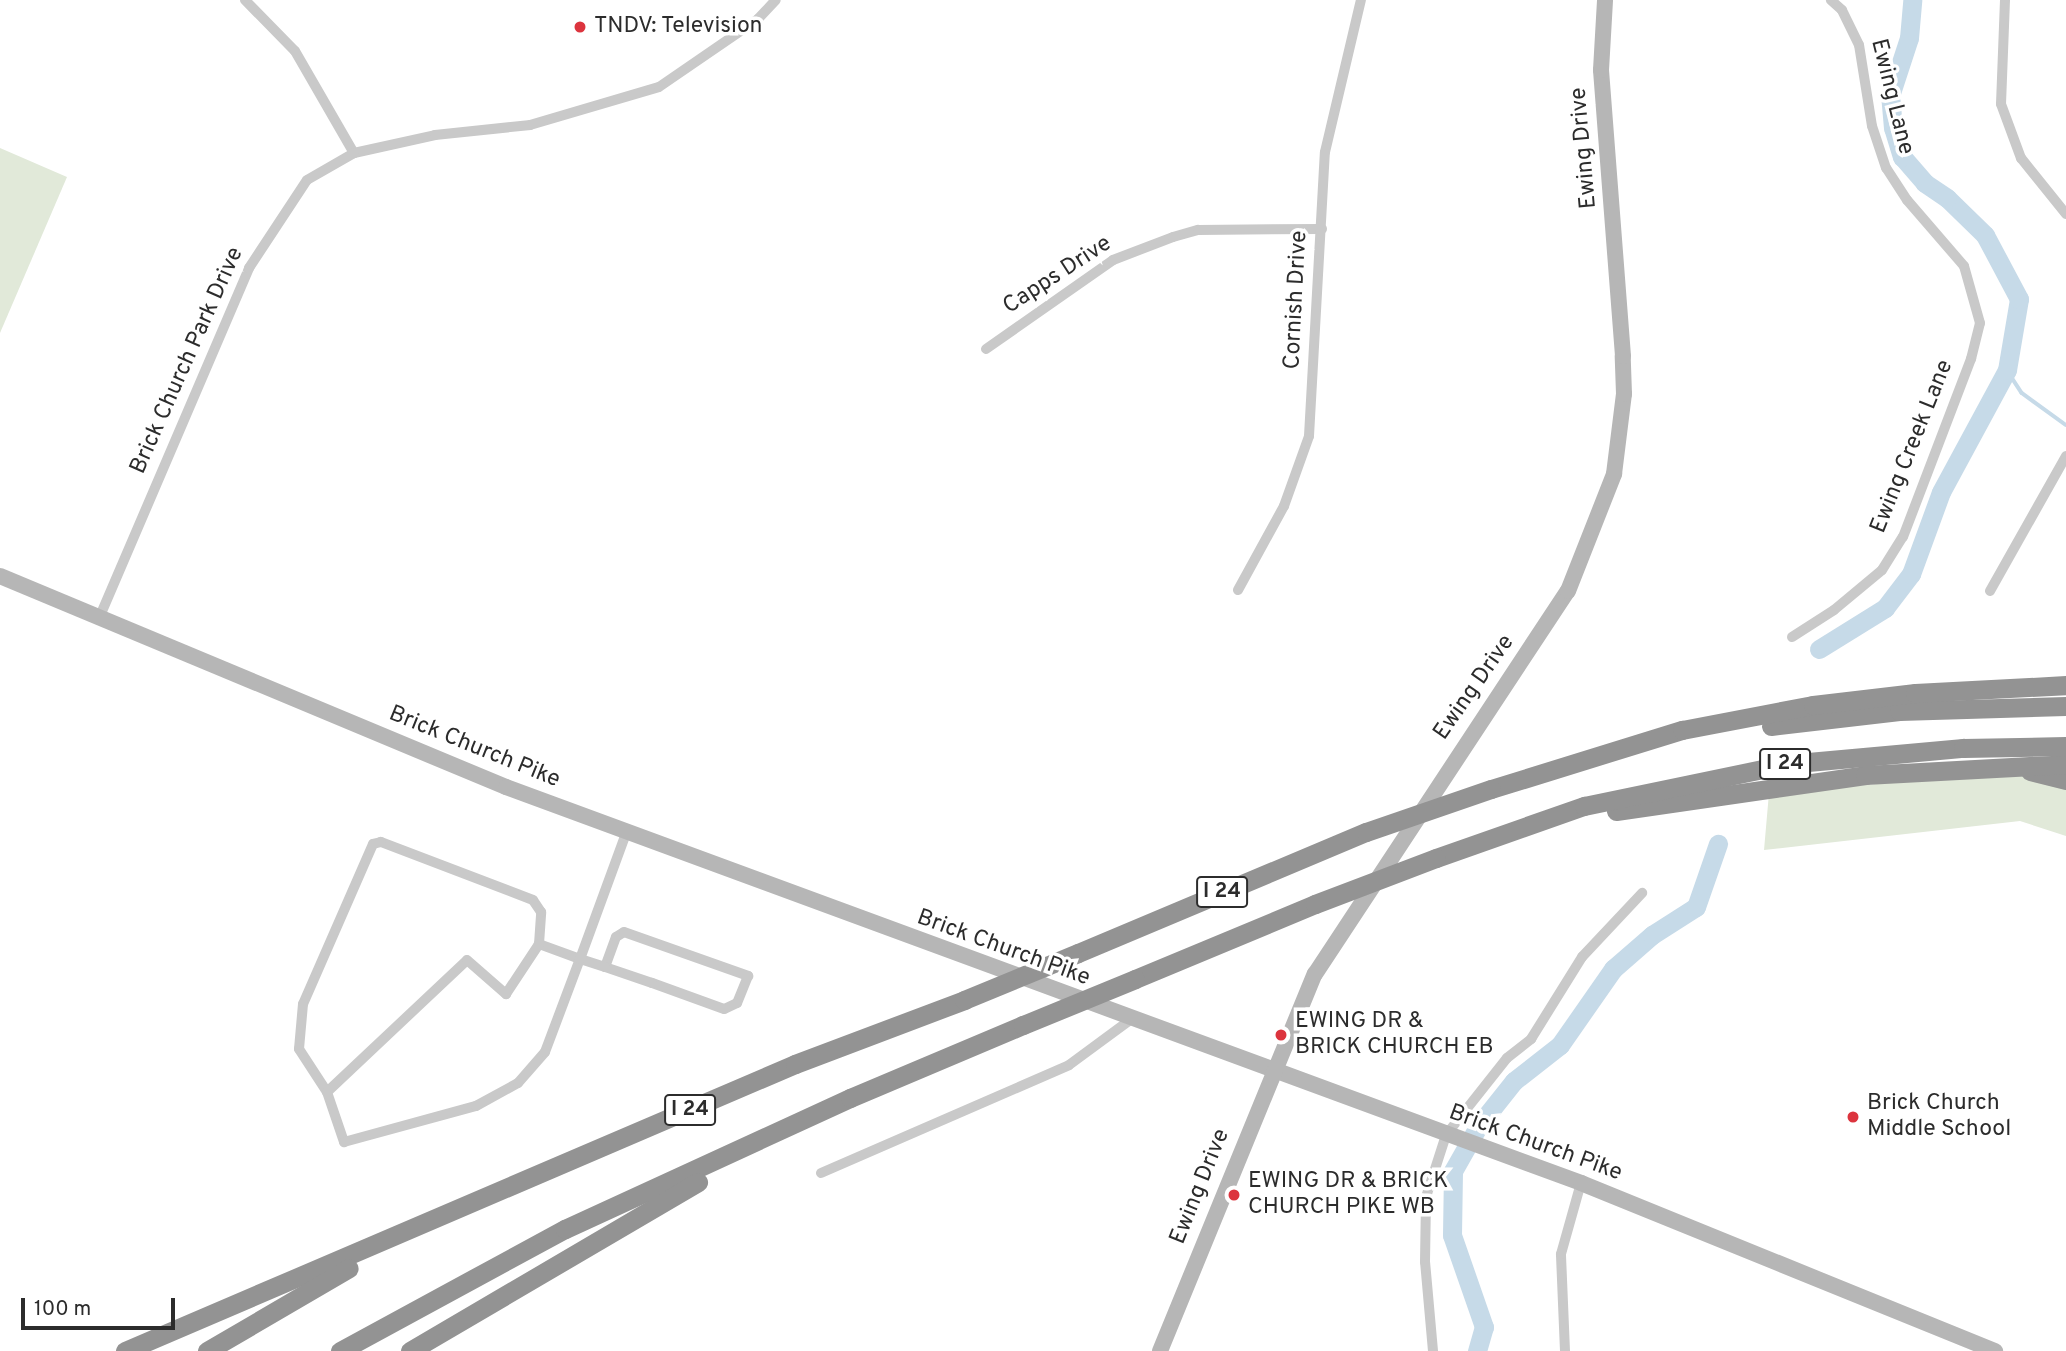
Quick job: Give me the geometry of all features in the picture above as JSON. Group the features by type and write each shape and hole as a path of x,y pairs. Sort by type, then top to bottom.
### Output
{"highway":[{"path":"1584,762 1682,730 1813,705 1915,692 2066,685"},
{"name":"I 24","path":"125,1351 796,1065 964,1000 1366,832 1491,789 1584,762 1785,723 1899,711 2066,706"},
{"name":"I 24","path":"340,1351 565,1230 850,1098 1315,904 1512,830 1660,788 1786,764 1963,748 2066,746"},
{"path":"1512,830 1758,789 1865,775 2009,765 2066,764"},
{"path":"2009,765 2066,780"},
{"path":"410,1351 850,1098"},
{"path":"207,1351 419,1227"}],"main road":[{"name":"Ewing Drive","path":"1160,1351 1297,1011 1354,910 1568,592 1614,474 1624,381 1601,70 1605,0"},
{"name":"Brick Church Pike","path":"0,576 626,833 1130,1020 1581,1183 1960,1345 1995,1351"}],"street":[{"path":"245,0 295,51 354,153"},
{"name":"Brick Church Park Drive","path":"100,616 249,268 307,180 354,153 435,135 530,125 659,87 758,19 776,0"},
{"name":"Cornish Drive","path":"1238,590 1284,506 1308,436 1325,152 1361,0"},
{"name":"Ewing Lane","path":"1831,0 1842,10 1859,45 1872,126 1886,168 1907,200 1964,266 1978,308"},
{"path":"2005,0 2001,104 2021,158 2066,214"},
{"name":"Capps Drive","path":"986,349 1113,260 1173,237 1198,230 1322,229"},
{"name":"Ewing Creek Lane","path":"1791,637 1834,610 1882,570 1903,537 1971,359 1980,323 1978,308"},
{"path":"1990,591 2066,456"},
{"path":"327,1091 467,960 506,994 539,944 541,912 533,900 381,842 373,844 334,925 299,1026 299,1049 327,1091 344,1142 476,1106 518,1083 545,1052 626,833"},
{"path":"1433,1351 1425,1262 1426,1197 1450,1137 1507,1058 1539,1029 1582,957 1642,893"},
{"path":"539,944 724,1009 737,1003 748,976 624,932 616,937 605,967"},
{"path":"821,1173 1069,1065 1130,1020"},
{"path":"1565,1351 1561,1254 1581,1183"}],"green space":[{"path":"0,148 67,177 0,333"},
{"path":"2008,773 2066,786 2066,836 2020,821 1764,850 1769,793"}],"waterway":[{"path":"1819,649 1885,608 1911,574 1941,492 2007,370 2019,299 1985,235 1947,198 1925,183 1902,157 1893,128 1890,96 1909,38 1912,0"},
{"path":"2007,370 2022,393 2066,425"},
{"path":"1477,1351 1484,1327 1452,1235 1453,1171 1479,1125 1514,1081 1560,1045 1613,969 1652,935 1696,907 1718,844"}],"place":[{"name":"TNDV: Television","path":"580,27"},
{"name":"EWING DR & BRICK CHURCH EB","path":"1281,1035"},
{"name":"Brick Church Middle School","path":"1853,1117"},
{"name":"EWING DR & BRICK CHURCH PIKE WB","path":"1234,1195"}]}
